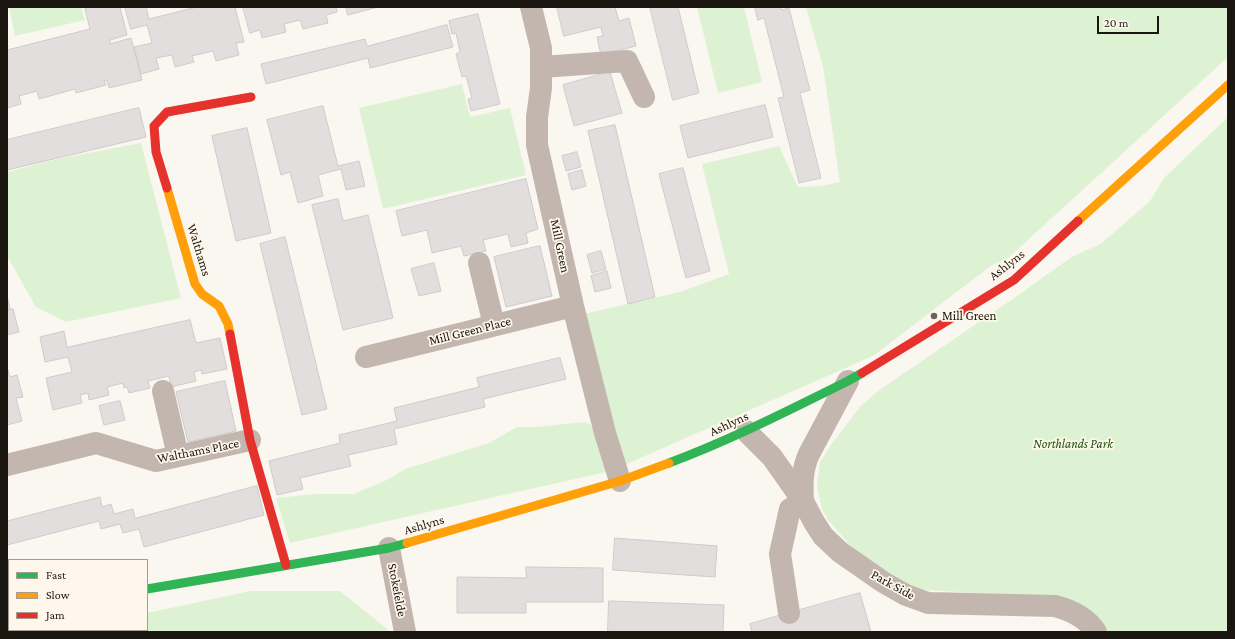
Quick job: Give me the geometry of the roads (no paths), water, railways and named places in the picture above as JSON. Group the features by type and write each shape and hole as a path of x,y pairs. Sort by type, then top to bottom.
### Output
{"street":[{"name":"Mill Green","path":"531,7 541,48 541,88 537,117 537,145 573,306 605,433 620,481"},
{"path":"541,67 627,61 644,97"},
{"name":"Ashlyns","path":"148,589 389,548 620,481 699,452 746,431 848,381 1014,280 1228,85"},
{"name":"Walthams","path":"251,97 167,112 154,126 156,152 195,284 202,294 219,306 228,324 250,440 286,565"},
{"path":"479,263 494,325"},
{"name":"Mill Green Place","path":"366,356 573,306"},
{"path":"789,613 780,554 790,509 803,501 802,488 805,464 848,381"},
{"path":"163,391 178,456"},
{"name":"Park Side","path":"746,431 772,457 803,501 823,536 840,552 883,582 906,595 928,603 1055,606 1069,610 1083,618 1096,632"},
{"name":"Walthams Place","path":"7,465 96,443 156,461 250,440"},
{"name":"Stokefelde","path":"389,548 405,632"}],"place":[{"name":"Mill Green","path":"934,316"}],"park label":[{"name":"Northlands Park","path":"1073,444"}]}
